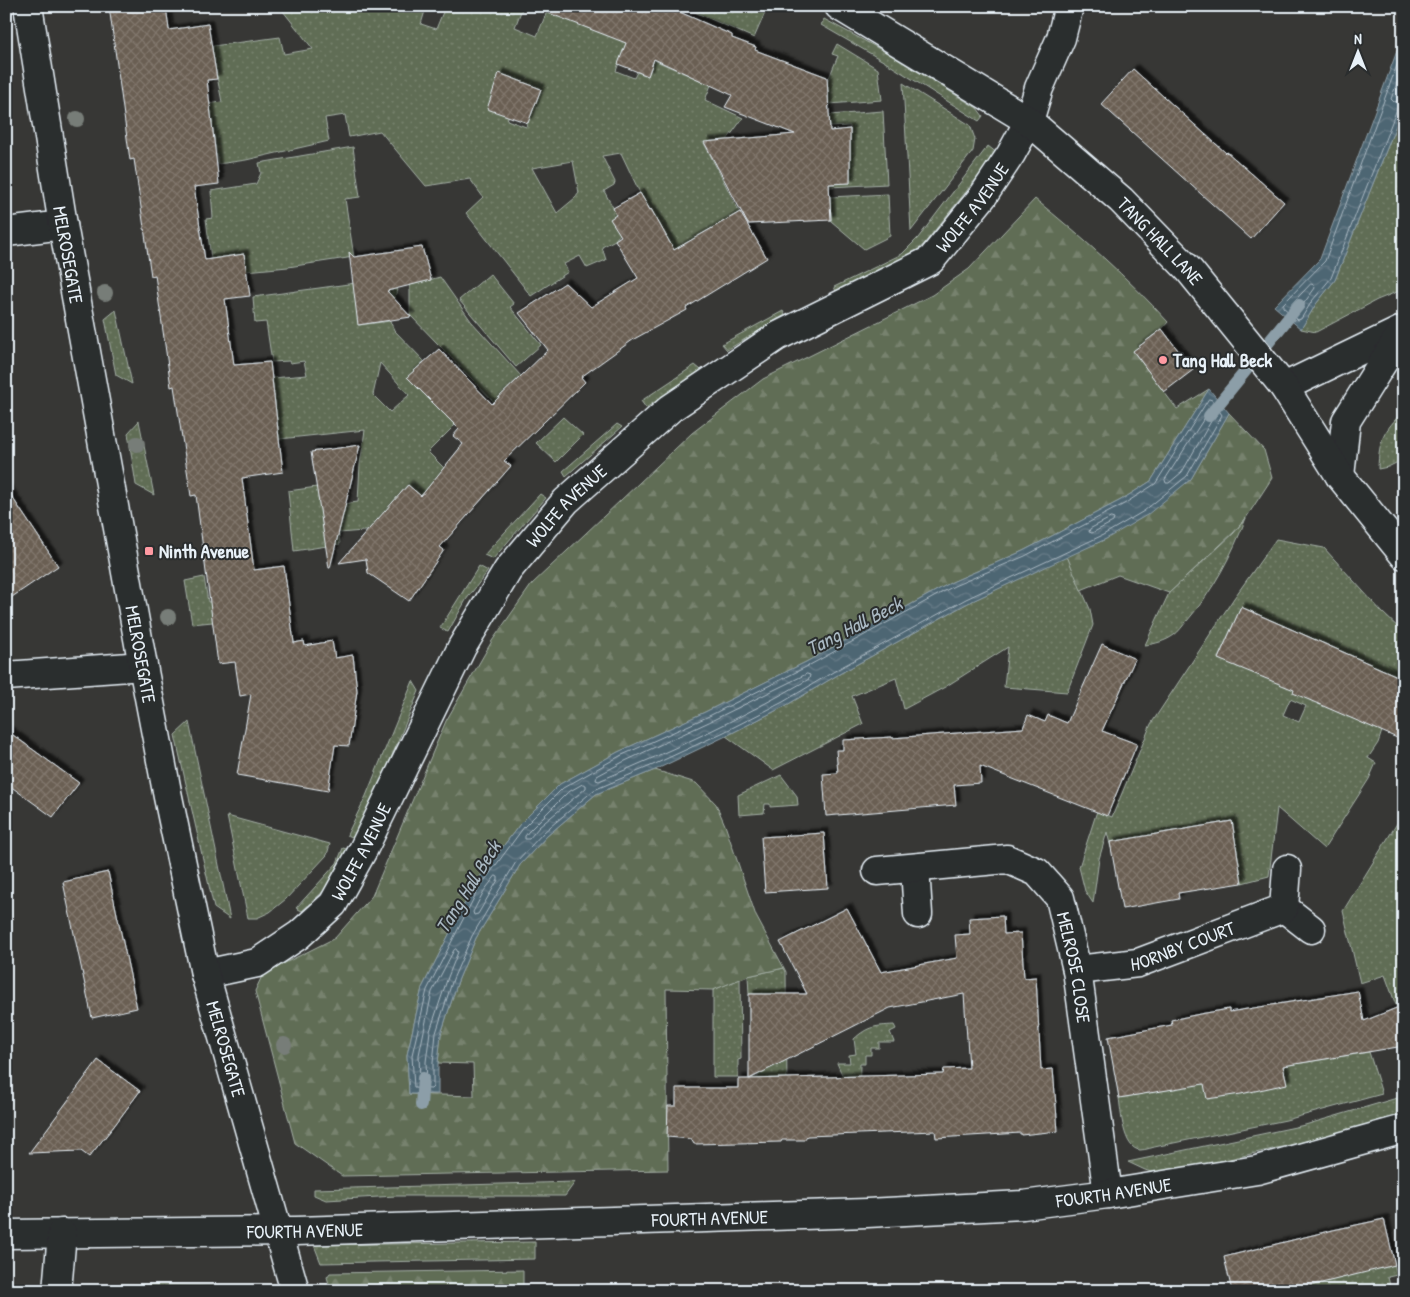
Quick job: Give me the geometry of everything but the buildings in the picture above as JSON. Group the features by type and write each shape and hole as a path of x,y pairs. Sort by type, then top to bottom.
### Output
{"street":[{"name":"MELROSEGATE","path":"28,6 63,225 143,666 205,974 295,1291"},
{"name":"TANG HALL LANE","path":"839,6 1029,121 1121,200 1190,270 1284,387 1340,476 1404,555"},
{"name":"WOLFE AVENUE","path":"205,974 256,964 299,935 333,904 363,850 462,647 508,570 566,501 671,408 778,336 931,260 983,196 1011,154 1029,121 1039,88 1061,38 1069,6"},
{"path":"6,232 63,225"},
{"path":"1284,387 1404,330"},
{"path":"1340,476 1346,421 1404,330"},
{"path":"6,676 143,666"},
{"name":"MELROSE CLOSE","path":"877,871 1007,859 1037,872 1060,898 1077,970 1108,1194"},
{"path":"915,868 918,914"},
{"path":"1287,869 1284,908 1312,929"},
{"name":"HORNBY COURT","path":"1077,970 1138,963 1284,908"},
{"name":"FOURTH AVENUE","path":"6,1234 278,1231 867,1213 1023,1205 1108,1194 1256,1170 1404,1129"},
{"path":"57,1291 62,1233"}],"green space":[{"path":"279,6 413,6 425,11 421,24 436,29 443,12 427,6 523,6 515,27 537,36 548,9 586,27 627,41 616,71 634,78 637,72 648,76 654,60 711,85 705,100 743,118 727,140 704,143 740,213 674,250 640,193 621,153 602,156 615,182 614,185 604,191 617,215 620,234 615,240 602,247 606,260 587,268 580,256 564,264 568,272 531,296 466,213 483,197 470,179 426,186 380,131 349,137 345,115 325,118 329,141 246,160 218,164 213,129 183,133 179,108 222,102 212,51 213,46 280,37 284,54 313,49","holes":["521,82 540,90 526,127 507,120","573,161 579,193 557,213 532,168"]},
{"path":"686,6 768,6 754,38 685,8"},
{"path":"824,19 889,54 977,108 983,116 979,121 885,62 821,25"},
{"path":"837,44 878,69 882,100 829,104 828,90 821,91 826,85 838,56 832,54"},
{"path":"903,83 970,125 975,139 973,151 911,231"},
{"path":"1404,105 1404,289 1377,300 1316,332 1301,329 1316,304 1335,280"},
{"path":"883,111 887,184 829,187 829,184 850,183 850,126 830,127 829,115"},
{"path":"988,146 997,153 924,244 907,260 838,295 834,287 902,254 918,238"},
{"path":"353,147 360,197 345,199 354,257 246,271 211,259 206,219 213,218 211,191 256,184 261,173 259,163"},
{"path":"888,194 890,236 864,249 831,221 830,197"},
{"path":"1035,199 1104,258 1168,322 1162,329 1133,351 1177,409 1209,389 1151,481 1121,500 1023,551 952,582 806,662 618,752 560,784 520,824 474,885 422,988 407,1055 409,1094 474,1096 473,1064 438,1063 441,1034 458,981 476,938 520,865 547,836 596,794 655,770 696,783 716,804 756,916 784,968 748,976 713,990 666,989 668,1170 342,1176 295,1143 255,991 263,974 335,938 372,896 446,721 492,641 532,584 692,433 763,379 932,295 969,269"},
{"path":"490,274 514,304 510,307 541,345 516,367 459,300"},
{"path":"400,277 394,302 359,325 390,321 394,330 424,361 417,368 455,425 428,452 444,468 421,496 407,485 397,498 388,529 339,533 340,544 294,551 288,491 317,487 321,507 358,502 360,464 365,430 270,440 275,403 272,378 307,375 304,361 290,363 289,361 272,362 266,322 255,323 253,297","holes":["380,363 409,395 390,412 373,395"]},
{"path":"440,277 471,321 521,376 494,402 410,315 410,285"},
{"path":"116,310 132,384 116,375 105,319"},
{"path":"783,311 785,315 727,350 722,344"},
{"path":"695,365 701,370 646,408 641,401"},
{"path":"1404,410 1404,459 1388,467 1378,469 1381,443 1384,436"},
{"path":"1229,413 1264,450 1272,478 1246,518 1234,532 1169,593 1118,575 1081,590 1067,556 1106,539 1191,479"},
{"path":"563,417 583,435 556,462 536,443"},
{"path":"139,421 154,495 136,485 128,433"},
{"path":"617,424 622,427 566,476 563,471"},
{"path":"540,494 546,498 493,559 484,555"},
{"path":"1246,518 1221,572 1196,609 1174,635 1160,642 1145,645 1169,593 1234,533"},
{"path":"1276,539 1324,548 1382,612 1404,633 1404,679 1241,607 1218,658 1265,668 1382,731 1378,743 1368,758 1376,763 1369,779 1324,849 1277,808 1269,876 1242,883 1231,821 1168,832 1111,848 1107,832 1099,859 1093,903 1085,891 1079,867 1097,811 1112,817 1151,724 1234,598","holes":["1290,699 1306,706 1299,722 1283,715"]},
{"path":"1067,556 1090,609 1093,625 1067,692 1004,687 1008,647 945,687 904,709 896,678 852,696 863,724 773,770 726,736 785,706 968,603"},
{"path":"479,566 488,571 466,600 448,632 440,628"},
{"path":"204,577 208,602 230,600 233,620 192,624 185,581"},
{"path":"413,681 419,691 374,799 355,838 347,835 366,796"},
{"path":"189,722 230,919 214,908 175,735"},
{"path":"781,775 797,796 798,805 770,807 770,804 765,804 764,813 739,815 738,795"},
{"path":"1404,812 1404,1006 1397,1008 1385,975 1360,983 1343,911"},
{"path":"227,816 330,844 327,855 286,899 270,912 257,918 248,918"},
{"path":"343,848 350,850 327,888 302,911 296,908 337,863"},
{"path":"784,968 786,972 787,1088 751,1088 751,1077 758,1077 758,1060 750,1059 749,1005 763,1005 763,994 749,994 748,976"},
{"path":"740,979 741,1059 738,1060 738,1077 713,1077 713,990"},
{"path":"894,1025 896,1029 890,1032 894,1042 879,1042 879,1048 871,1048 871,1055 865,1055 865,1064 860,1064 859,1114 837,1063 850,1063 849,1055 856,1054 854,1039 864,1031 877,1026"},
{"path":"1369,1052 1382,1094 1286,1120 1145,1150 1134,1148 1126,1137 1119,1098 1183,1087 1240,1073"},
{"path":"1397,1098 1396,1116 1316,1139 1160,1175 1128,1162 1305,1125"},
{"path":"575,1182 565,1196 396,1196 326,1200 314,1195 314,1189"},
{"path":"535,1242 535,1259 321,1263 314,1245"},
{"path":"1391,1250 1397,1275 1388,1277 1391,1291 1289,1291"},
{"path":"523,1270 523,1291 331,1291 327,1277 330,1273"},
{"path":"119,1284 222,1286 224,1291 105,1291 107,1288"}],"water":[{"path":"1404,32 1404,105 1335,280 1316,304 1301,329 1274,306 1320,259"},
{"path":"1209,389 1229,413 1191,479 1147,515 1106,539 968,603 785,706 726,736 655,770 596,794 547,836 520,865 476,938 458,981 441,1034 438,1063 438,1094 409,1094 407,1055 422,988 474,885 520,824 560,784 618,752 806,662 952,582 1023,551 1121,500 1151,481"}],"waterway":[{"name":"Tang Hall Beck","path":"1209,416 1299,305"},
{"name":"Tang Hall Beck","path":"421,1105 423,1078"}],"place":[{"name":"Tang Hall Beck","path":"1163,360"},
{"name":"Ninth Avenue","path":"149,551"}]}
